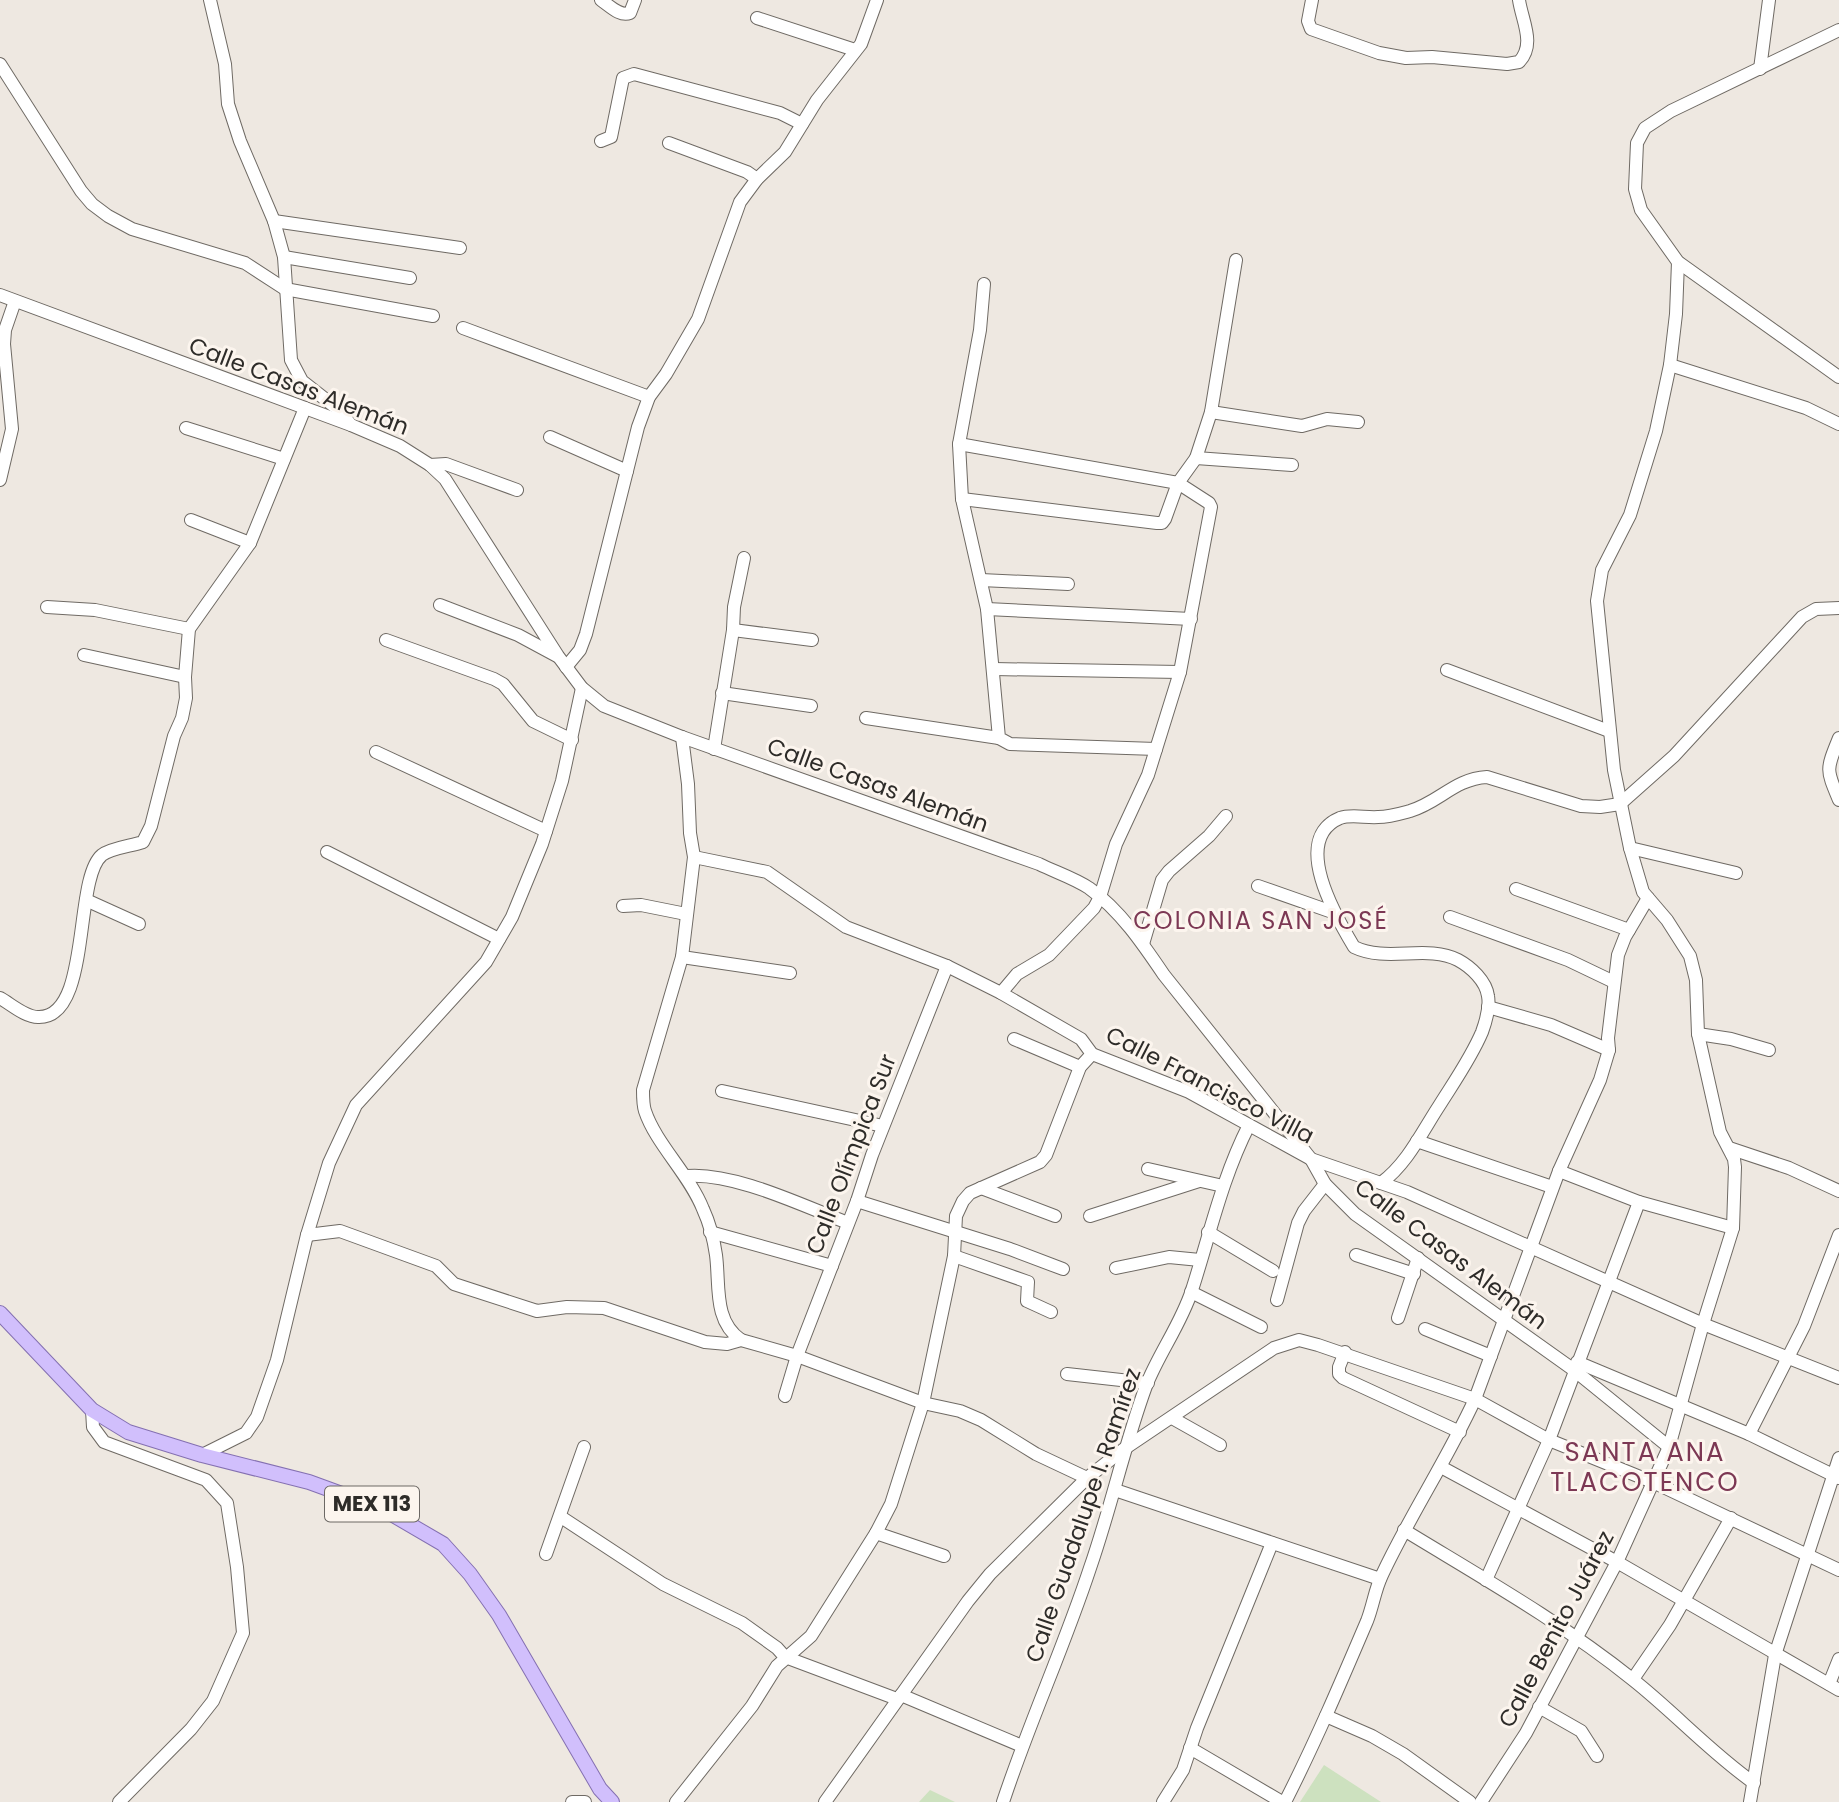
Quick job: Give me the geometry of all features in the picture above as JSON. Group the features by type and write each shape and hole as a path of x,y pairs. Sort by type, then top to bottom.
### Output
{"main road":[{"name":"MEX 113","path":"0,1313 92,1410 128,1432 202,1455 309,1482 383,1508 443,1544 470,1574 499,1615 600,1789 612,1802"}],"street":[{"path":"210,0 225,64 228,104 240,141 274,221 284,257 291,360 302,382 339,410 351,425"},
{"path":"601,0 622,15 627,15 635,0"},
{"path":"566,667 580,650 586,634 638,427 649,397 698,319 740,202 757,179 785,152 817,100 855,50 866,33 877,0"},
{"path":"1312,0 1308,21 1311,29 1379,53 1414,59 1433,57 1507,64 1519,62 1528,51 1528,38 1519,0"},
{"path":"1760,69 1769,0"},
{"path":"757,18 855,50"},
{"path":"1839,30 1671,111 1645,128 1637,143 1635,190 1641,210 1678,262 1839,377"},
{"path":"0,64 81,191 92,204 132,229 245,263 285,289 433,316"},
{"path":"601,141 611,138 623,78 634,74 780,113 802,124"},
{"path":"669,143 747,172 757,179"},
{"path":"274,221 460,248"},
{"path":"284,257 410,278"},
{"path":"962,499 1162,523 1178,484 1196,458 1211,412 1236,260"},
{"name":"Calle Benito Juárez","path":"1481,1802 1526,1733 1617,1562 1655,1483 1682,1406 1703,1324 1733,1228 1735,1167 1720,1132 1698,1034 1696,980 1690,956 1639,883 1620,804 1609,731 1597,601 1599,579 1630,515 1656,431 1670,365 1678,262"},
{"path":"984,284 980,330 959,444 962,499 987,609 999,738"},
{"name":"Calle Casas Alemán","path":"0,295 351,425 400,446 430,465 454,490 558,656 582,688 604,706 714,749 1039,864 1087,887 1100,897 1143,944 1164,975 1311,1159 1325,1184 1355,1214 1504,1320 1575,1366 1669,1447"},
{"path":"0,480 12,429 4,344 5,330 15,301"},
{"path":"463,328 649,397"},
{"path":"1670,365 1807,408 1839,424"},
{"path":"0,998 39,1018 51,1014 61,1004 79,961 93,866 103,854 143,842 151,826 186,698 189,629 250,543 305,408"},
{"path":"1211,412 1302,426 1327,419 1358,422"},
{"path":"186,428 284,459"},
{"path":"550,437 627,471"},
{"path":"959,444 1178,484 1209,503 1211,507 1180,671 1149,775 1116,844 1100,897 1094,908 1049,955 1017,974 1001,993"},
{"path":"1196,458 1292,465"},
{"path":"430,465 446,464 517,490"},
{"path":"191,520 250,543"},
{"path":"714,749 733,630 734,607 744,558"},
{"path":"981,580 1068,584"},
{"path":"440,605 518,635 558,656"},
{"path":"47,607 95,610 189,629"},
{"path":"1381,1183 1418,1141 1467,1061 1482,1032 1488,1007 1488,991 1477,974 1459,960 1436,954 1399,955 1363,951 1354,947 1335,913 1317,858 1318,841 1323,830 1341,818 1388,817 1405,813 1420,808 1464,780 1488,777 1581,806 1620,804 1674,756 1802,617 1816,610 1839,608"},
{"path":"987,609 1191,619"},
{"path":"733,630 812,640"},
{"path":"386,640 495,679 503,684 533,720 572,740"},
{"path":"84,656 185,677"},
{"path":"994,669 1180,671"},
{"path":"1447,670 1609,731"},
{"path":"202,1455 246,1433 257,1417 277,1360 307,1235 329,1163 356,1105 486,962 512,917 546,831 562,781 582,688"},
{"path":"722,693 811,706"},
{"path":"866,718 999,738 1010,744 1156,749"},
{"path":"682,737 694,857 682,957 643,1090 644,1110 687,1176 704,1209 716,1254 718,1299 726,1325 731,1333 741,1340 797,1356 923,1403 960,1411 981,1420 1036,1454 1087,1478"},
{"path":"1838,746 1829,763 1828,773 1839,800"},
{"path":"376,752 546,831"},
{"path":"1143,944 1151,925 1162,880 1209,836 1226,816"},
{"path":"1630,848 1736,873"},
{"path":"327,852 499,939"},
{"name":"Calle Francisco Villa","path":"694,857 767,872 846,927 947,967 1001,993 1081,1039 1092,1054 1188,1092 1311,1159 1407,1192 1703,1324 1839,1378"},
{"path":"1258,886 1335,913"},
{"path":"1516,889 1629,930"},
{"path":"1190,1748 1283,1802 1326,1716 1371,1610 1380,1579 1404,1530 1460,1432 1475,1399 1552,1187 1600,1080 1609,1050 1618,955 1648,898"},
{"path":"86,900 139,924"},
{"path":"623,906 640,905 686,914"},
{"path":"1450,917 1568,960 1614,982"},
{"path":"682,957 790,973"},
{"name":"Calle Olímpica Sur","path":"785,1396 797,1356 883,1126 947,967"},
{"path":"1488,1007 1551,1025 1609,1050"},
{"path":"1698,1034 1731,1039 1769,1050"},
{"path":"1014,1040 1080,1067"},
{"path":"676,1802 752,1706 765,1682 785,1657 811,1636 876,1533 891,1504 923,1403 954,1256 956,1216 970,1193 1040,1162 1046,1155 1080,1067 1092,1054"},
{"path":"722,1091 883,1126"},
{"name":"Calle Guadalupe I. Ramírez","path":"1003,1802 1021,1746 1089,1571 1115,1490 1124,1449 1148,1382 1191,1292 1223,1186 1235,1152 1249,1125"},
{"path":"1418,1141 1552,1187"},
{"path":"1729,1148 1789,1168 1839,1191"},
{"path":"1405,1157 1402,1186 1407,1192"},
{"path":"1148,1169 1223,1186"},
{"path":"1559,1171 1639,1202 1733,1228"},
{"path":"687,1176 696,1175 734,1182 766,1191 848,1223"},
{"path":"1090,1216 1199,1181"},
{"path":"1278,1300 1298,1223 1325,1184"},
{"path":"981,1188 1055,1216"},
{"path":"857,1201 1063,1269"},
{"path":"1486,1580 1549,1440 1639,1202"},
{"path":"307,1235 340,1231 436,1266 454,1284 537,1311 566,1307 604,1308 715,1344 741,1340"},
{"path":"710,1232 832,1266"},
{"path":"1208,1232 1273,1271"},
{"path":"1749,1434 1804,1326 1839,1235"},
{"path":"1356,1255 1414,1274"},
{"path":"954,1256 1028,1282 1027,1301 1051,1312"},
{"path":"1116,1268 1169,1257 1200,1260"},
{"path":"1398,1318 1418,1258"},
{"path":"1191,1292 1261,1328"},
{"path":"1425,1329 1490,1356"},
{"path":"825,1802 968,1601 990,1574 1087,1478 1124,1449 1274,1348 1299,1340 1345,1352 1475,1399 1549,1440 1655,1483 1839,1570"},
{"path":"1345,1352 1339,1367 1339,1374 1343,1377 1460,1432"},
{"path":"1575,1366 1749,1434 1836,1477"},
{"path":"1067,1374 1148,1382"},
{"path":"92,1410 93,1427 104,1442 206,1480 228,1503 243,1633 213,1701 191,1729 119,1802"},
{"path":"1172,1418 1220,1445"},
{"path":"547,1554 584,1447"},
{"path":"1750,1802 1775,1655 1807,1554 1836,1477 1839,1458"},
{"path":"1441,1467 1617,1562 1682,1602 1834,1687 1839,1659"},
{"path":"1115,1490 1380,1579"},
{"path":"561,1517 663,1584 742,1623 778,1648 785,1657 899,1697 1021,1746"},
{"path":"1633,1679 1670,1625 1731,1518"},
{"path":"1404,1530 1576,1637 1633,1679 1730,1766 1754,1783"},
{"path":"876,1533 944,1556"},
{"path":"1163,1802 1183,1770 1272,1543"},
{"path":"1539,1707 1581,1731 1597,1756"},
{"path":"1326,1716 1372,1735 1470,1802"},
{"path":"572,1802 585,1802"}],"green space":[{"path":"1324,1765 1381,1802 1300,1802"},
{"path":"930,1790 955,1802 919,1802"}],"district":[{"name":"COLONIA SAN JOSÉ","path":"1261,921"},
{"name":"SANTA ANA TLACOTENCO","path":"1645,1467"}]}
